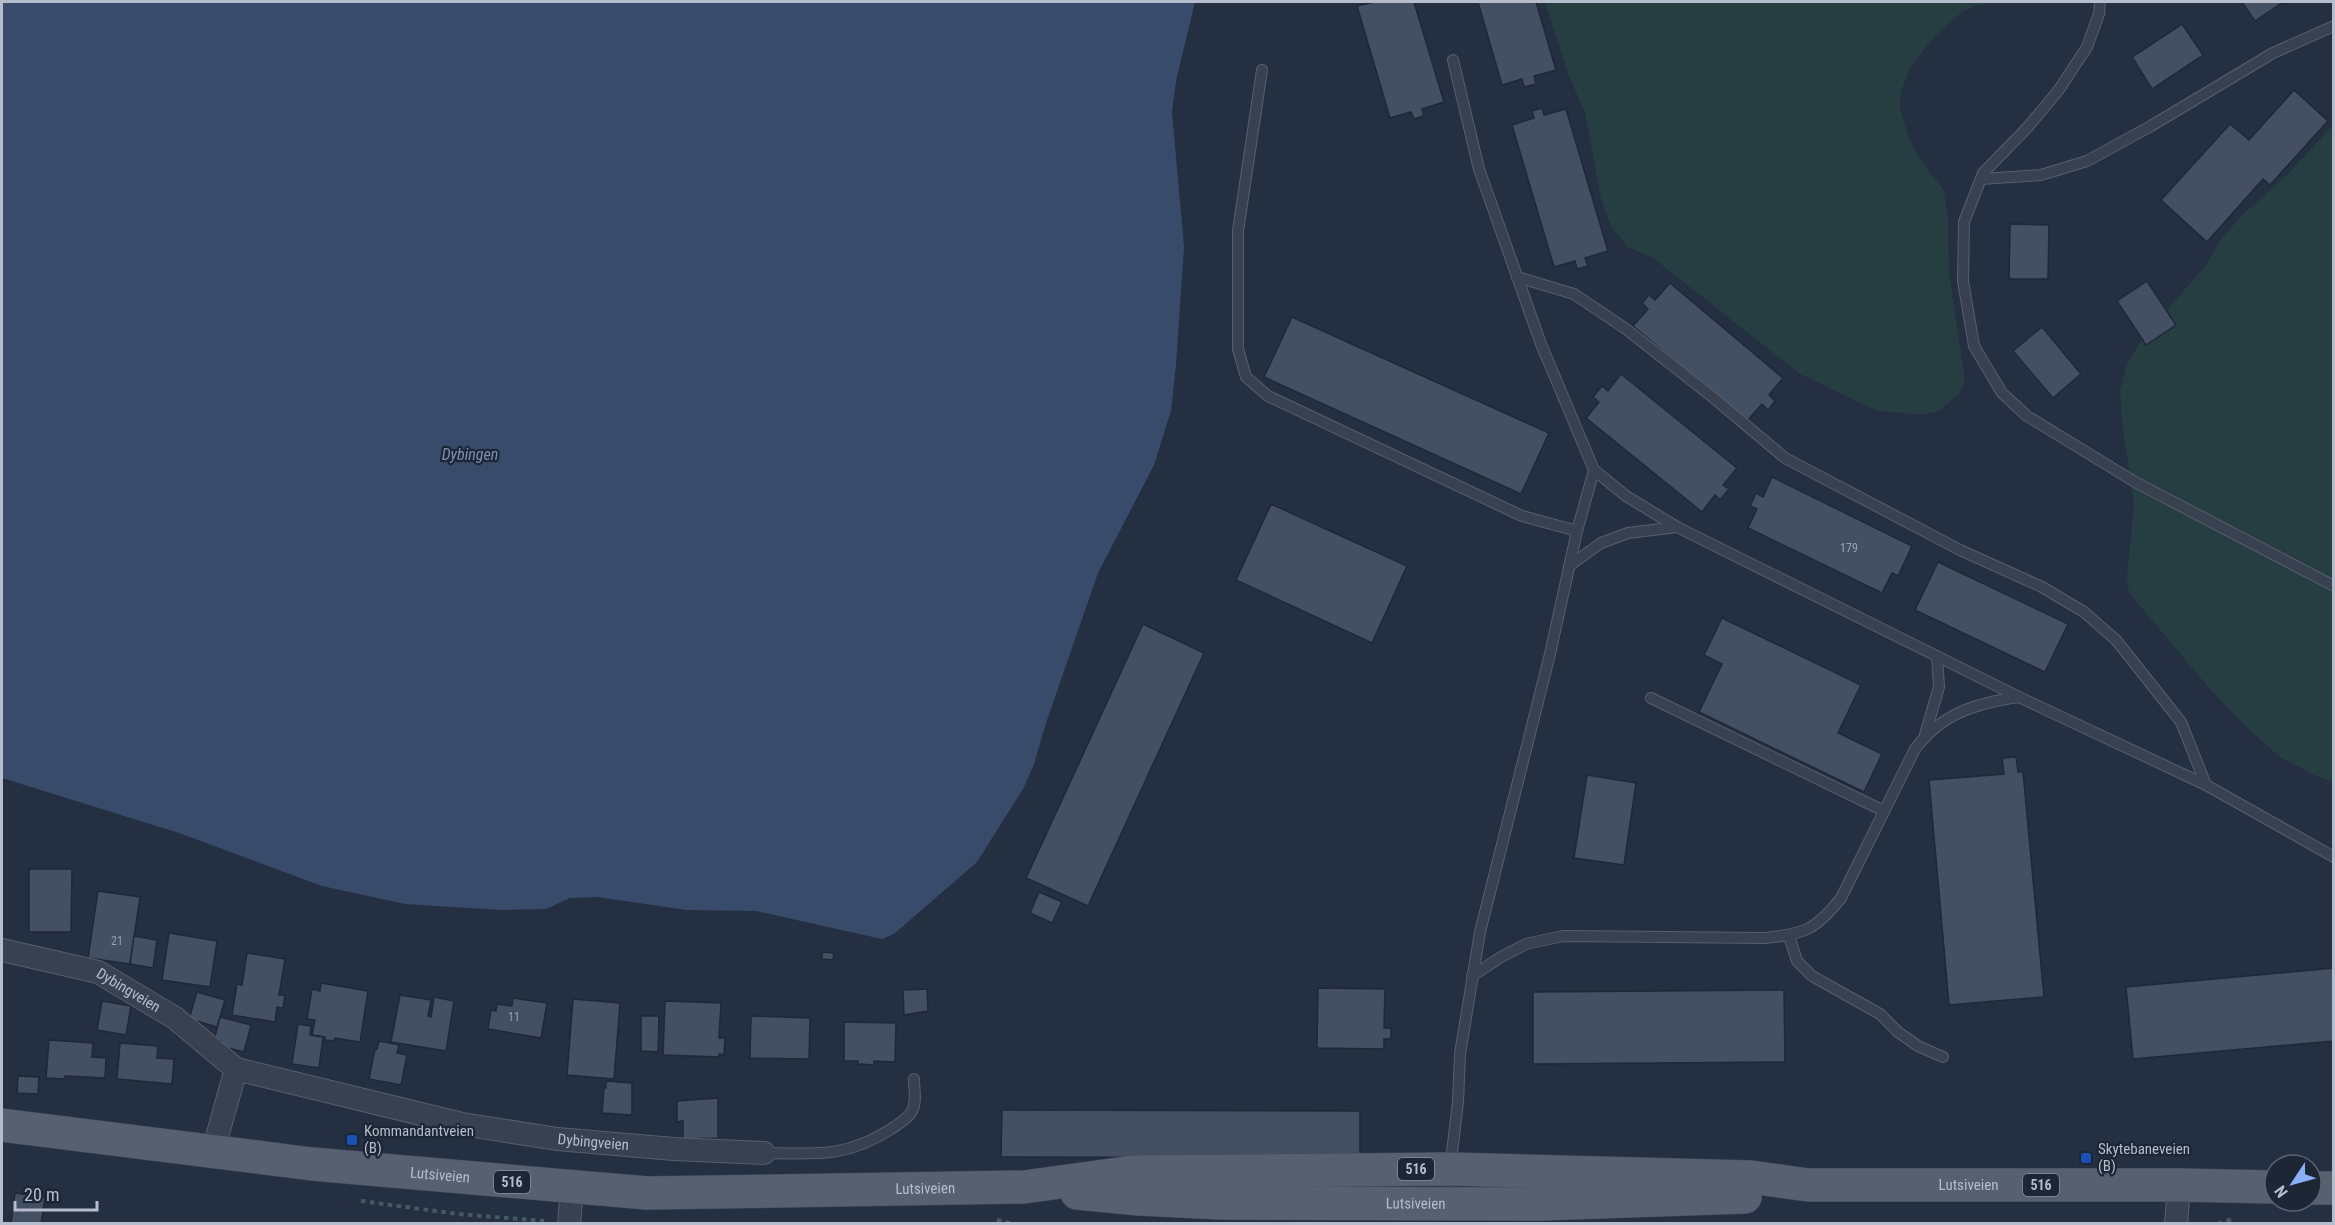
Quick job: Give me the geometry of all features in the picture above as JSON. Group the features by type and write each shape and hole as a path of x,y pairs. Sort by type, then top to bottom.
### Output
{"main road":[{"name":"Lutsiveien","path":"2,1125 312,1164 647,1193 1024,1187 1139,1199 1220,1203 1541,1204 1750,1197 1808,1185"},
{"name":"Lutsiveien","path":"1024,1187 1133,1172 1450,1169 1750,1177 1808,1185 2263,1187"}],"street":[{"name":"Dybingveien","path":"2,950 98,972 175,1018 236,1069 474,1126 568,1140 674,1149 764,1153"},
{"path":"213,1151 236,1069"},
{"path":"2176,1224 2179,1185"},
{"path":"568,1224 572,1188"}],"lane":[{"path":"2100,2 2099,14 2087,47 2058,91 2027,128 1983,173 1964,222 1963,281 1974,345 2002,393 2027,416 2135,482 2334,586"},
{"path":"1981,179 2041,175 2087,161 2151,126 2273,53 2334,26"},
{"path":"1453,60 1479,169 1541,344 1594,470 1626,496 1677,528 2019,697 2206,785 2334,857"},
{"path":"1262,70 1238,231 1238,349 1246,377 1268,396 1522,516 1577,531"},
{"path":"1517,277 1574,294 1626,329 1785,458 1960,550 2043,587 2084,612 2116,640 2181,722 2206,785"},
{"path":"1450,1204 1450,1169 1458,1102 1460,1054 1480,932 1550,654 1577,531 1594,470"},
{"path":"1569,566 1601,543 1628,533 1677,528"},
{"path":"1925,736 1939,687 1937,656"},
{"path":"1472,976 1526,944 1563,936 1764,938 1789,936 1813,928 1826,917 1841,898 1915,749 1925,736 1940,722 1964,709 1987,702 2019,697"},
{"path":"1651,698 1884,811"},
{"path":"1789,936 1797,961 1812,976 1880,1014 1898,1032 1918,1046 1943,1057"},
{"name":"Dybingveien","path":"764,1153 823,1154 850,1150 866,1144 909,1116 915,1104 914,1079"}],"green space":[{"path":"1545,2 1999,2 1974,6 1962,12 1934,37 1910,68 1901,92 1900,107 1907,133 1918,156 1944,191 1948,217 1949,273 1965,380 1960,393 1939,411 1923,415 1879,411 1864,405 1800,374 1653,258 1628,247 1611,227 1601,199 1585,113 1568,74"},
{"path":"2333,125 2333,782 2281,758 2246,727 2210,689 2129,593 2127,577 2134,504 2122,422 2120,390 2128,362 2143,337 2205,266 2222,238 2242,215 2288,174"}],"water":[{"name":"Dybingen","path":"2,2 1195,2 1176,81 1172,112 1184,247 1171,411 1154,465 1098,573 1034,764 1023,789 977,862 894,934 882,939 756,911 686,910 597,897 570,898 546,909 500,910 405,904 322,886 179,833 2,778"}],"building":[{"path":"1374,2 1414,2 1444,102 1422,109 1424,116 1414,119 1411,112 1390,118 1357,6"},
{"path":"1478,2 1536,2 1556,70 1534,76 1536,84 1524,87 1522,79 1502,85"},
{"path":"2242,2 2283,2 2255,21"},
{"path":"2182,24 2203,55 2152,89 2132,57"},
{"path":"2294,90 2328,121 2270,185 2263,179 2207,242 2161,200 2230,124 2249,140"},
{"path":"1542,108 1544,115 1566,109 1608,251 1585,258 1588,266 1577,269 1575,261 1554,267 1512,125 1534,118 1532,111"},
{"path":"2010,224 2049,225 2048,279 2009,279"},
{"path":"2147,281 2176,325 2146,345 2117,301"},
{"path":"1670,283 1783,378 1769,395 1775,401 1768,410 1762,404 1747,421 1633,326 1648,309 1642,303 1649,295 1655,300"},
{"path":"1292,317 1549,433 1521,494 1264,377"},
{"path":"2042,327 2081,374 2053,398 2013,351"},
{"path":"1621,374 1737,468 1723,485 1729,489 1720,500 1715,495 1702,512 1586,418 1599,402 1593,397 1602,386 1608,391"},
{"path":"1772,477 1912,546 1898,576 1892,573 1882,593 1748,528 1757,509 1750,506 1756,493 1763,497"},
{"path":"1271,504 1407,566 1372,643 1236,580"},
{"path":"1938,562 2068,624 2045,672 1915,610"},
{"path":"1722,618 1861,685 1838,733 1882,754 1864,792 1699,712 1722,664 1704,655"},
{"path":"1143,624 1204,653 1088,906 1026,878"},
{"path":"2016,757 2018,772 2023,772 2044,997 1949,1005 1929,780 2004,774 2002,758"},
{"path":"1587,775 1636,783 1624,865 1574,858"},
{"path":"29,869 72,869 71,932 29,932"},
{"path":"98,891 140,897 130,964 88,958"},
{"path":"1039,892 1062,902 1052,923 1030,913"},
{"path":"169,933 217,941 210,987 162,980"},
{"path":"134,936 157,940 153,968 130,964"},
{"path":"822,952 834,953 833,960 822,959"},
{"path":"247,953 285,959 279,995 285,995 283,1008 277,1007 275,1022 232,1015 237,984 242,985"},
{"path":"2334,968 2334,1041 2133,1059 2126,987"},
{"path":"321,983 368,991 360,1042 335,1038 334,1041 325,1040 325,1037 312,1035 315,1020 307,1019 312,989 320,991"},
{"path":"1318,988 1385,989 1384,1028 1391,1028 1391,1039 1384,1039 1384,1049 1317,1048"},
{"path":"927,989 928,1011 904,1015 903,990"},
{"path":"1784,990 1785,1062 1533,1064 1533,992"},
{"path":"197,992 225,1000 217,1027 189,1019"},
{"path":"400,995 431,1000 428,1016 431,1017 434,997 454,1001 446,1051 391,1042"},
{"path":"513,998 547,1003 541,1038 488,1029 491,1010 496,1011 497,1004 512,1006"},
{"path":"573,999 620,1003 614,1079 567,1075"},
{"path":"102,1001 131,1006 126,1035 97,1030"},
{"path":"665,1001 721,1003 719,1038 725,1038 724,1055 719,1054 719,1057 663,1055"},
{"path":"641,1016 659,1016 658,1052 641,1051"},
{"path":"751,1016 810,1018 809,1059 750,1058"},
{"path":"220,1017 251,1025 244,1052 220,1046 221,1041 214,1040"},
{"path":"844,1022 896,1023 895,1062 874,1061 874,1065 858,1064 858,1061 844,1061"},
{"path":"298,1024 311,1026 310,1035 323,1037 319,1068 292,1064"},
{"path":"49,1040 93,1043 92,1057 106,1058 105,1078 65,1076 65,1079 46,1078"},
{"path":"379,1041 399,1045 397,1053 407,1055 401,1085 369,1079 375,1049"},
{"path":"120,1043 158,1046 157,1058 174,1059 172,1084 117,1079"},
{"path":"18,1076 39,1077 38,1094 17,1093"},
{"path":"606,1081 632,1083 632,1115 602,1113"},
{"path":"718,1098 718,1138 683,1139 683,1121 677,1122 677,1101"},
{"path":"1002,1110 1360,1111 1360,1158 1001,1157"},
{"path":"15,1193 45,1197 41,1224 11,1224"}],"place":[{"name":"Kommandantveien (B)","path":"352,1140"},
{"name":"Skytebaneveien (B)","path":"2086,1158"}]}
